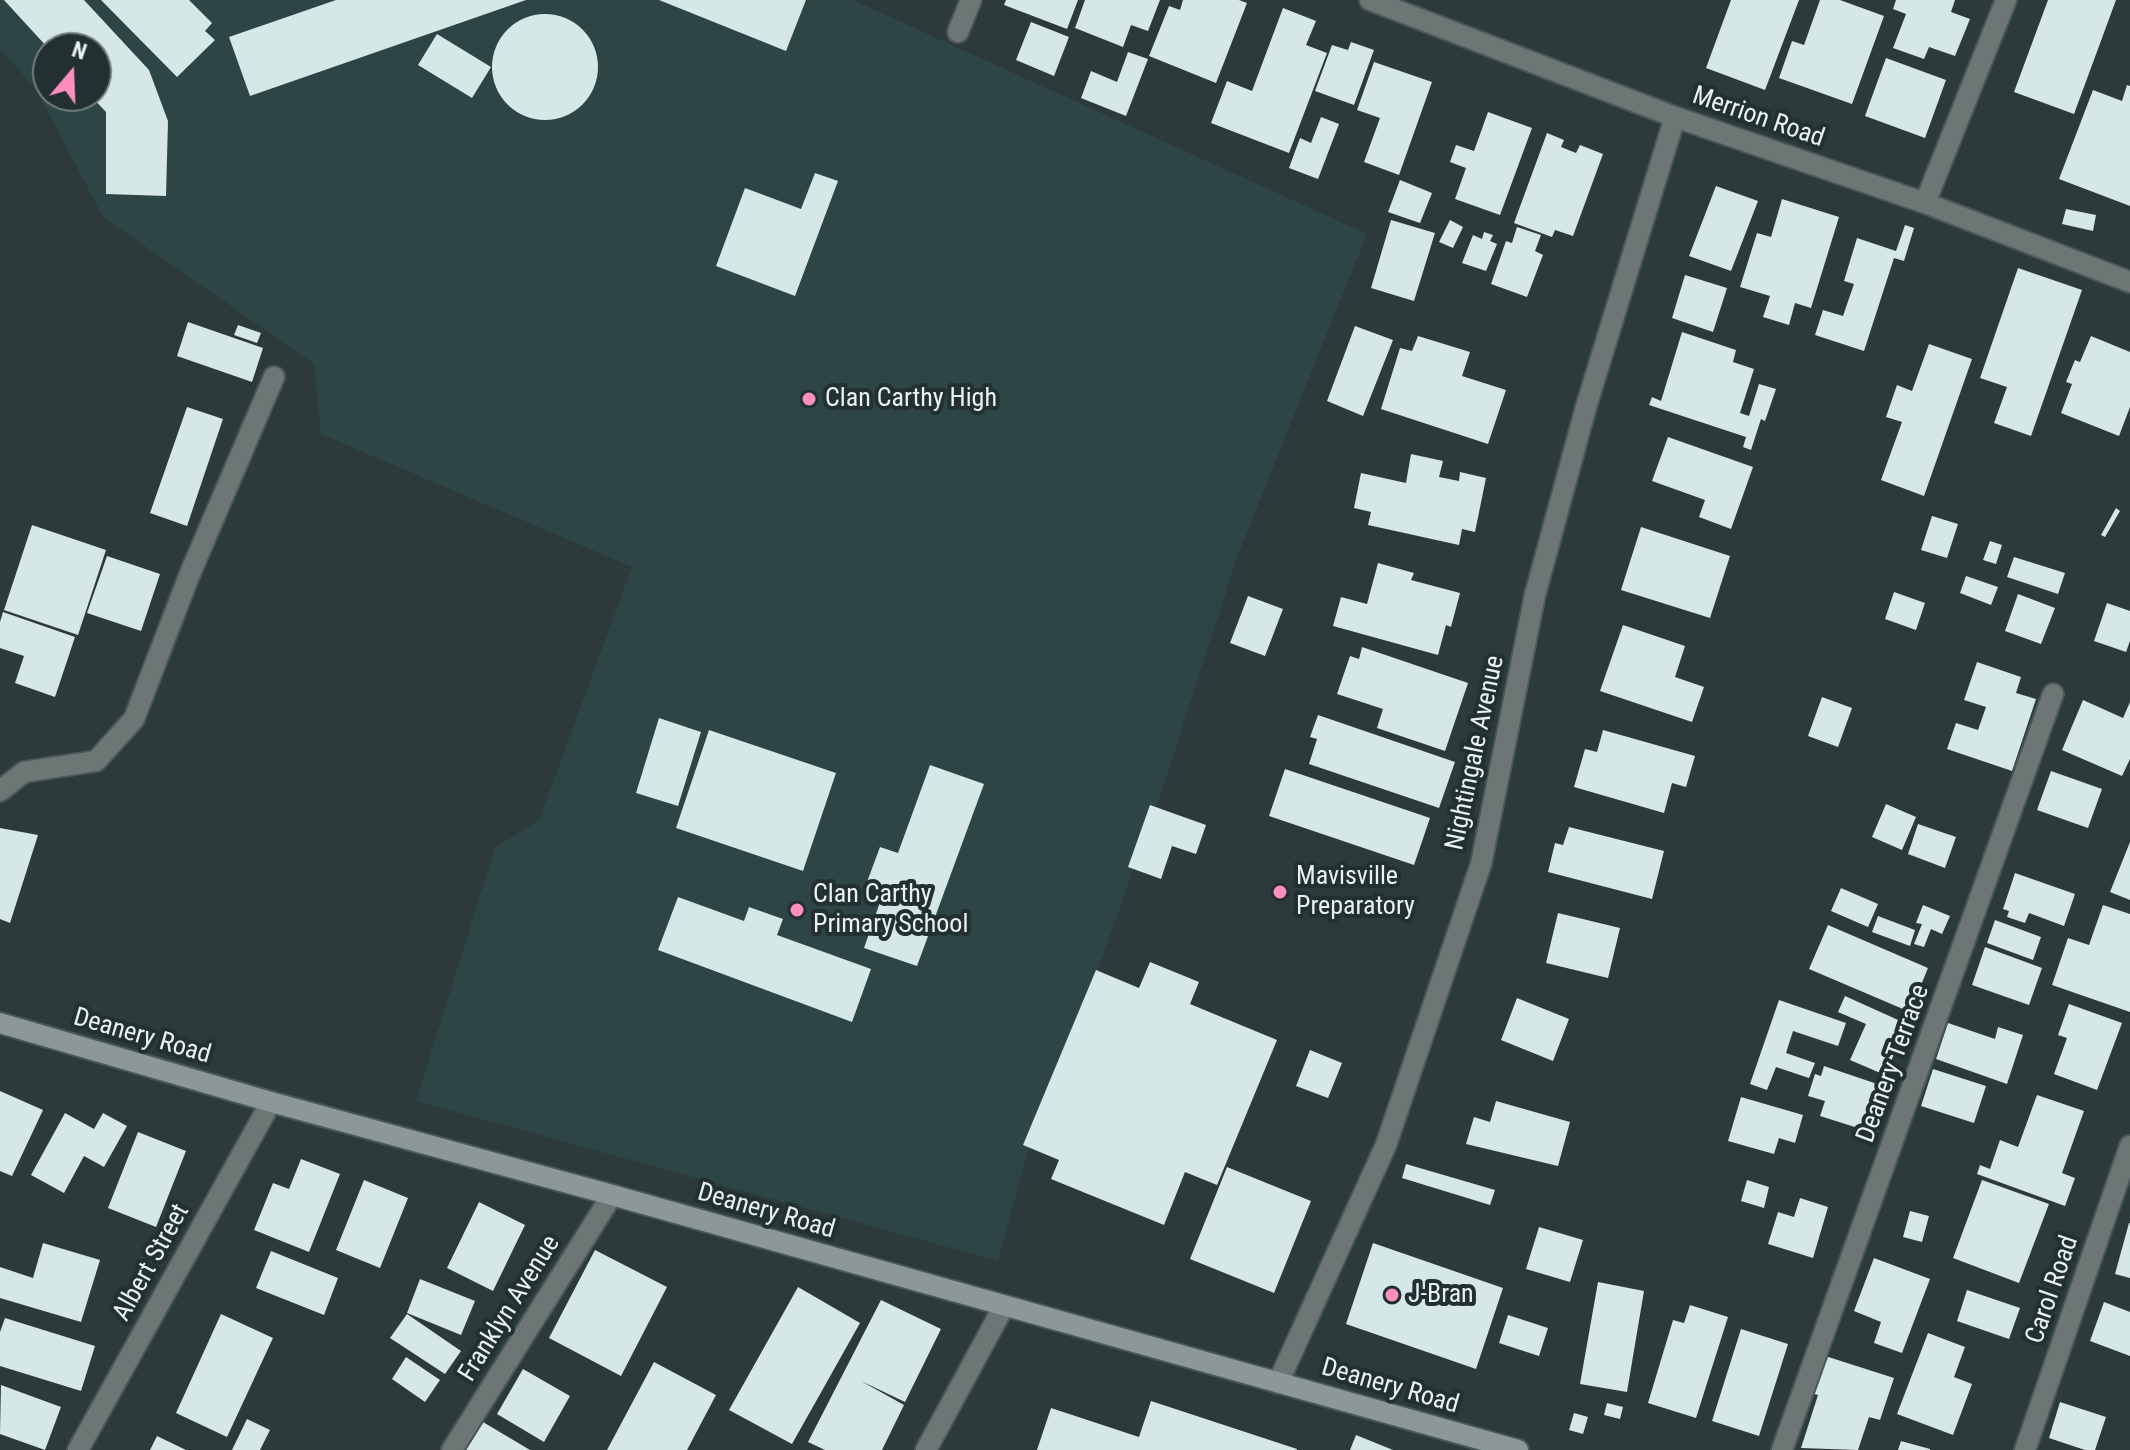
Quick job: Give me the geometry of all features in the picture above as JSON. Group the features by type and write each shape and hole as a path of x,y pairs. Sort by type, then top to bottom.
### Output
{"street":[{"path":"958,32 971,0"},
{"name":"Merrion Road","path":"1370,0 1675,117 1925,203 2130,282"},
{"path":"1925,203 2006,0"},
{"name":"Nightingale Avenue","path":"1278,1383 1386,1145 1481,864 1535,595 1586,407 1675,117"},
{"path":"0,791 24,772 96,761 134,719 189,576 274,377"},
{"name":"Deanery Terrace","path":"1782,1450 2053,694"},
{"name":"Deanery Road","path":"0,1023 271,1102 1278,1383 1493,1447 1518,1450"},
{"name":"Albert Street","path":"78,1450 271,1102"},
{"name":"Carol Road","path":"2025,1450 2130,1146"},
{"name":"Franklyn Avenue","path":"452,1450 612,1195"},
{"path":"926,1450 1004,1306"}],"shaded area":[{"name":"Clan Carthy High","path":"0,0 853,0 1367,234 1239,552 1164,784 1097,972 1030,1144 998,1261 416,1101 495,848 539,820 632,567 321,434 314,364 103,217 48,112 112,112 112,32 32,32 32,85 0,49"}],"building":[{"path":"4,0 84,0 149,70 168,121 166,196 106,194 106,112 112,112 112,32 33,32"},
{"path":"101,0 189,0 212,23 205,31 215,40 177,77"},
{"path":"336,0 526,0 250,96 229,37"},
{"path":"659,0 806,0 786,51"},
{"path":"1006,0 1078,0 1067,29 1004,5"},
{"path":"1085,0 1160,0 1148,31 1131,25 1123,47 1075,28"},
{"path":"1183,0 1239,0 1247,3 1216,83 1149,56 1169,6 1180,10"},
{"path":"1731,0 1799,0 1765,90 1706,68"},
{"path":"1820,0 1840,0 1884,16 1852,104 1779,78 1792,41 1804,45"},
{"path":"1896,0 1955,0 1951,12 1970,19 1955,56 1929,47 1924,59 1893,48 1906,14 1893,9"},
{"path":"2048,0 2116,0 2074,114 2014,92"},
{"path":"1283,8 1316,21 1306,45 1327,53 1289,153 1211,123 1227,81 1252,91"},
{"path":"545,14 565,18 583,29 594,47 598,67 594,87 583,105 565,116 545,120 525,116 507,105 496,87 492,67 496,47 507,29 525,18"},
{"path":"1031,22 1069,37 1054,76 1016,60"},
{"path":"437,34 491,67 472,98 418,65"},
{"path":"1351,42 1374,50 1354,105 1315,91 1332,45 1348,50"},
{"path":"1128,52 1148,59 1126,116 1081,98 1091,71 1117,82"},
{"path":"1886,58 1946,80 1925,138 1865,116"},
{"path":"1374,62 1432,82 1399,175 1364,162 1380,118 1357,110"},
{"path":"2127,85 2130,86 2130,206 2059,179 2093,90 2122,101"},
{"path":"1488,112 1532,128 1500,215 1455,199 1466,168 1450,162 1456,145 1474,151"},
{"path":"1321,117 1339,124 1318,179 1289,168 1300,138 1311,143"},
{"path":"1547,133 1564,140 1561,147 1576,153 1580,145 1603,154 1573,236 1555,230 1552,237 1514,223"},
{"path":"815,173 838,181 795,296 716,266 745,188 801,209"},
{"path":"1400,180 1432,193 1420,223 1388,212"},
{"path":"1716,186 1758,201 1731,271 1689,256"},
{"path":"1782,199 1839,217 1811,308 1795,303 1789,325 1763,317 1770,296 1740,287 1757,233 1771,237"},
{"path":"2066,209 2096,215 2093,231 2062,224"},
{"path":"1391,220 1435,233 1414,301 1371,288"},
{"path":"1450,220 1463,227 1453,248 1439,242"},
{"path":"1905,225 1914,228 1904,261 1894,258 1864,351 1815,335 1823,310 1843,316 1854,284 1844,281 1857,238 1896,251"},
{"path":"1517,227 1541,235 1535,251 1543,255 1527,297 1491,284 1506,241 1512,243"},
{"path":"1484,232 1493,235 1490,241 1497,244 1486,271 1462,263 1473,235 1482,239"},
{"path":"2018,268 2082,290 2031,436 1994,423 2007,387 1980,378"},
{"path":"1685,275 1727,288 1713,332 1672,318"},
{"path":"188,322 263,348 252,382 177,356"},
{"path":"238,325 261,333 257,343 234,335"},
{"path":"1355,326 1393,340 1363,416 1327,401"},
{"path":"1682,332 1736,350 1733,362 1754,369 1740,413 1749,416 1759,384 1776,389 1765,421 1761,419 1751,450 1743,447 1746,437 1649,405 1652,397 1661,401"},
{"path":"1418,336 1470,352 1462,376 1506,390 1488,444 1381,409 1400,348 1412,351"},
{"path":"2091,336 2130,352 2130,407 2119,436 2061,413 2072,384 2066,382 2075,360 2080,362"},
{"path":"1929,344 1972,359 1924,496 1881,480 1902,422 1886,417 1897,385 1912,391"},
{"path":"187,407 223,419 187,526 150,513"},
{"path":"1668,437 1753,467 1731,529 1699,517 1705,500 1652,481"},
{"path":"1411,454 1443,461 1439,477 1459,481 1460,472 1486,478 1475,532 1462,529 1459,545 1368,525 1371,512 1354,508 1361,473 1406,483"},
{"path":"2116,508 2120,511 2105,537 2101,535"},
{"path":"1932,516 1958,524 1947,558 1921,550"},
{"path":"32,525 106,550 78,635 4,610"},
{"path":"1641,527 1730,556 1710,618 1621,590"},
{"path":"1990,541 2002,545 1996,564 1983,560"},
{"path":"107,556 160,574 141,631 87,613"},
{"path":"2014,557 2065,573 2058,594 2007,577"},
{"path":"1378,563 1414,573 1411,580 1460,593 1451,627 1446,625 1438,655 1333,626 1341,597 1367,604"},
{"path":"1966,576 1998,587 1991,605 1960,593"},
{"path":"1894,592 1925,603 1916,630 1885,619"},
{"path":"2018,594 2055,608 2041,644 2005,631"},
{"path":"1248,596 1283,609 1265,656 1230,643"},
{"path":"2107,603 2130,611 2130,641 2126,652 2094,641"},
{"path":"3,612 75,637 55,697 15,683 24,656 0,648"},
{"path":"1623,625 1685,646 1675,677 1704,687 1692,722 1600,691"},
{"path":"1362,647 1468,683 1445,751 1377,728 1383,709 1337,694 1350,656 1359,659"},
{"path":"1977,662 2021,677 2016,693 2036,699 2012,771 1947,749 1956,723 1978,730 1986,707 1964,700"},
{"path":"1822,697 1852,708 1838,747 1808,736"},
{"path":"2083,700 2123,718 2130,702 2130,759 2122,776 2062,750"},
{"path":"1318,715 1455,762 1439,808 1309,764 1317,739 1310,737"},
{"path":"659,718 701,732 678,806 636,793"},
{"path":"709,730 836,773 803,871 676,828"},
{"path":"1603,730 1695,756 1686,787 1672,783 1664,813 1574,787 1585,749 1597,752"},
{"path":"930,765 984,784 917,966 864,948 885,888 867,882 880,847 898,853"},
{"path":"1285,769 1430,818 1414,865 1269,816"},
{"path":"2051,771 2102,789 2088,828 2037,810"},
{"path":"1886,804 1916,817 1902,850 1872,837"},
{"path":"1150,805 1206,825 1196,854 1172,846 1161,879 1128,867"},
{"path":"1918,824 1956,837 1945,868 1908,854"},
{"path":"1569,827 1664,851 1652,899 1548,872 1555,843 1563,845"},
{"path":"0,828 38,835 10,923 0,919"},
{"path":"2130,842 2130,900 2110,892"},
{"path":"2015,873 2075,894 2064,926 2029,913 2025,923 2007,917 2009,911 2003,909"},
{"path":"1841,888 1878,904 1868,927 1831,911"},
{"path":"678,897 744,921 749,907 783,919 777,935 871,969 852,1022 658,950"},
{"path":"1923,905 1950,916 1942,934 1931,929 1924,947 1914,944 1922,924 1916,923"},
{"path":"2103,905 2130,914 2130,1012 2052,985 2068,938 2089,945"},
{"path":"1558,913 1620,928 1608,978 1546,963"},
{"path":"1878,916 1915,930 1910,946 1872,932"},
{"path":"1995,920 2041,937 2033,960 1987,943"},
{"path":"1828,925 1928,968 1910,1012 1809,969"},
{"path":"1985,947 2042,968 2029,1005 1972,985"},
{"path":"1150,962 1199,982 1190,1004 1277,1040 1217,1185 1185,1172 1164,1225 1051,1179 1059,1160 1023,1145 1096,970 1139,988"},
{"path":"1845,996 1907,1024 1885,1075 1850,1060 1866,1024 1838,1012"},
{"path":"1517,998 1569,1019 1553,1061 1501,1040"},
{"path":"1779,1000 1846,1023 1838,1046 1793,1031 1786,1053 1815,1063 1809,1078 1776,1067 1767,1090 1750,1084"},
{"path":"2069,1004 2122,1023 2097,1090 2054,1074 2067,1038 2058,1035"},
{"path":"1948,1023 1995,1039 1998,1027 2023,1035 2007,1084 1936,1059"},
{"path":"1310,1050 1342,1063 1328,1098 1296,1086"},
{"path":"1824,1066 1892,1089 1877,1134 1820,1116 1825,1101 1808,1096 1815,1074 1821,1076"},
{"path":"1933,1069 1986,1086 1974,1123 1921,1106"},
{"path":"0,1091 43,1110 12,1176 0,1171"},
{"path":"2037,1095 2084,1111 2062,1173 2075,1178 2065,1206 1977,1174 1980,1165 1990,1169 2000,1140 2018,1147"},
{"path":"1741,1097 1803,1115 1795,1143 1779,1138 1774,1154 1728,1141"},
{"path":"1496,1101 1570,1122 1558,1166 1466,1144 1474,1117 1490,1122"},
{"path":"65,1113 94,1129 103,1113 127,1126 104,1167 84,1156 64,1193 31,1175"},
{"path":"138,1132 186,1151 156,1227 108,1208"},
{"path":"301,1159 340,1174 309,1252 254,1230 273,1183 289,1189"},
{"path":"1406,1164 1495,1190 1490,1205 1402,1178"},
{"path":"1227,1167 1311,1201 1274,1293 1190,1259"},
{"path":"364,1180 408,1198 380,1268 336,1250"},
{"path":"1747,1180 1769,1187 1764,1208 1741,1201"},
{"path":"1982,1180 2049,1204 2019,1283 1953,1258"},
{"path":"1800,1198 1828,1207 1813,1258 1768,1244 1778,1212 1794,1217"},
{"path":"479,1202 525,1225 493,1291 447,1268"},
{"path":"1910,1211 1929,1216 1922,1242 1903,1237"},
{"path":"2130,1223 2130,1278 2115,1274"},
{"path":"1539,1227 1583,1240 1570,1282 1526,1269"},
{"path":"43,1243 100,1260 81,1322 0,1298 0,1267 33,1278"},
{"path":"1373,1243 1503,1288 1476,1369 1346,1324"},
{"path":"595,1250 667,1287 621,1376 549,1338"},
{"path":"271,1251 338,1278 324,1315 256,1288"},
{"path":"1874,1258 1930,1279 1902,1353 1874,1343 1881,1322 1854,1311"},
{"path":"420,1279 475,1301 461,1335 407,1313"},
{"path":"1598,1282 1644,1291 1627,1392 1580,1384"},
{"path":"798,1287 860,1323 792,1444 729,1410"},
{"path":"1967,1290 2020,1308 2009,1339 1957,1321"},
{"path":"881,1300 941,1329 905,1402 861,1381 904,1405 882,1450 825,1450 808,1442"},
{"path":"2104,1302 2130,1312 2130,1356 2090,1341"},
{"path":"1690,1305 1728,1317 1696,1418 1648,1403 1673,1320 1684,1323"},
{"path":"221,1314 273,1338 227,1437 176,1413"},
{"path":"407,1314 461,1351 445,1374 390,1338"},
{"path":"1508,1315 1548,1328 1539,1356 1499,1343"},
{"path":"5,1318 95,1346 81,1391 0,1366 0,1332"},
{"path":"1741,1329 1788,1344 1759,1436 1712,1421"},
{"path":"1928,1333 1965,1347 1954,1377 1972,1384 1953,1435 1897,1414"},
{"path":"1819,1354 1894,1378 1880,1420 1869,1417 1858,1450 1801,1448 1818,1395 1807,1392"},
{"path":"406,1357 440,1380 425,1402 392,1379"},
{"path":"654,1362 716,1395 687,1450 607,1450"},
{"path":"523,1369 570,1396 544,1442 497,1414"},
{"path":"1,1385 61,1407 45,1450 0,1434"},
{"path":"1151,1401 1297,1450 1037,1450 1051,1408 1139,1437"},
{"path":"2060,1402 2106,1417 2095,1450 2085,1450 2049,1438"},
{"path":"1607,1403 1623,1407 1620,1419 1604,1415"},
{"path":"1574,1413 1588,1417 1583,1434 1569,1430"},
{"path":"247,1419 270,1430 260,1450 232,1450"},
{"path":"483,1422 530,1450 466,1450"},
{"path":"1356,1435 1393,1450 1350,1450"},
{"path":"157,1436 186,1450 150,1450"},
{"path":"1901,1441 1930,1449 1930,1450 1898,1450"}],"place":[{"name":"Clan Carthy High","path":"809,399"},
{"name":"Mavisville Preparatory","path":"1280,892"},
{"name":"Clan Carthy Primary School","path":"797,910"},
{"name":"J-Bran","path":"1392,1295"}]}
